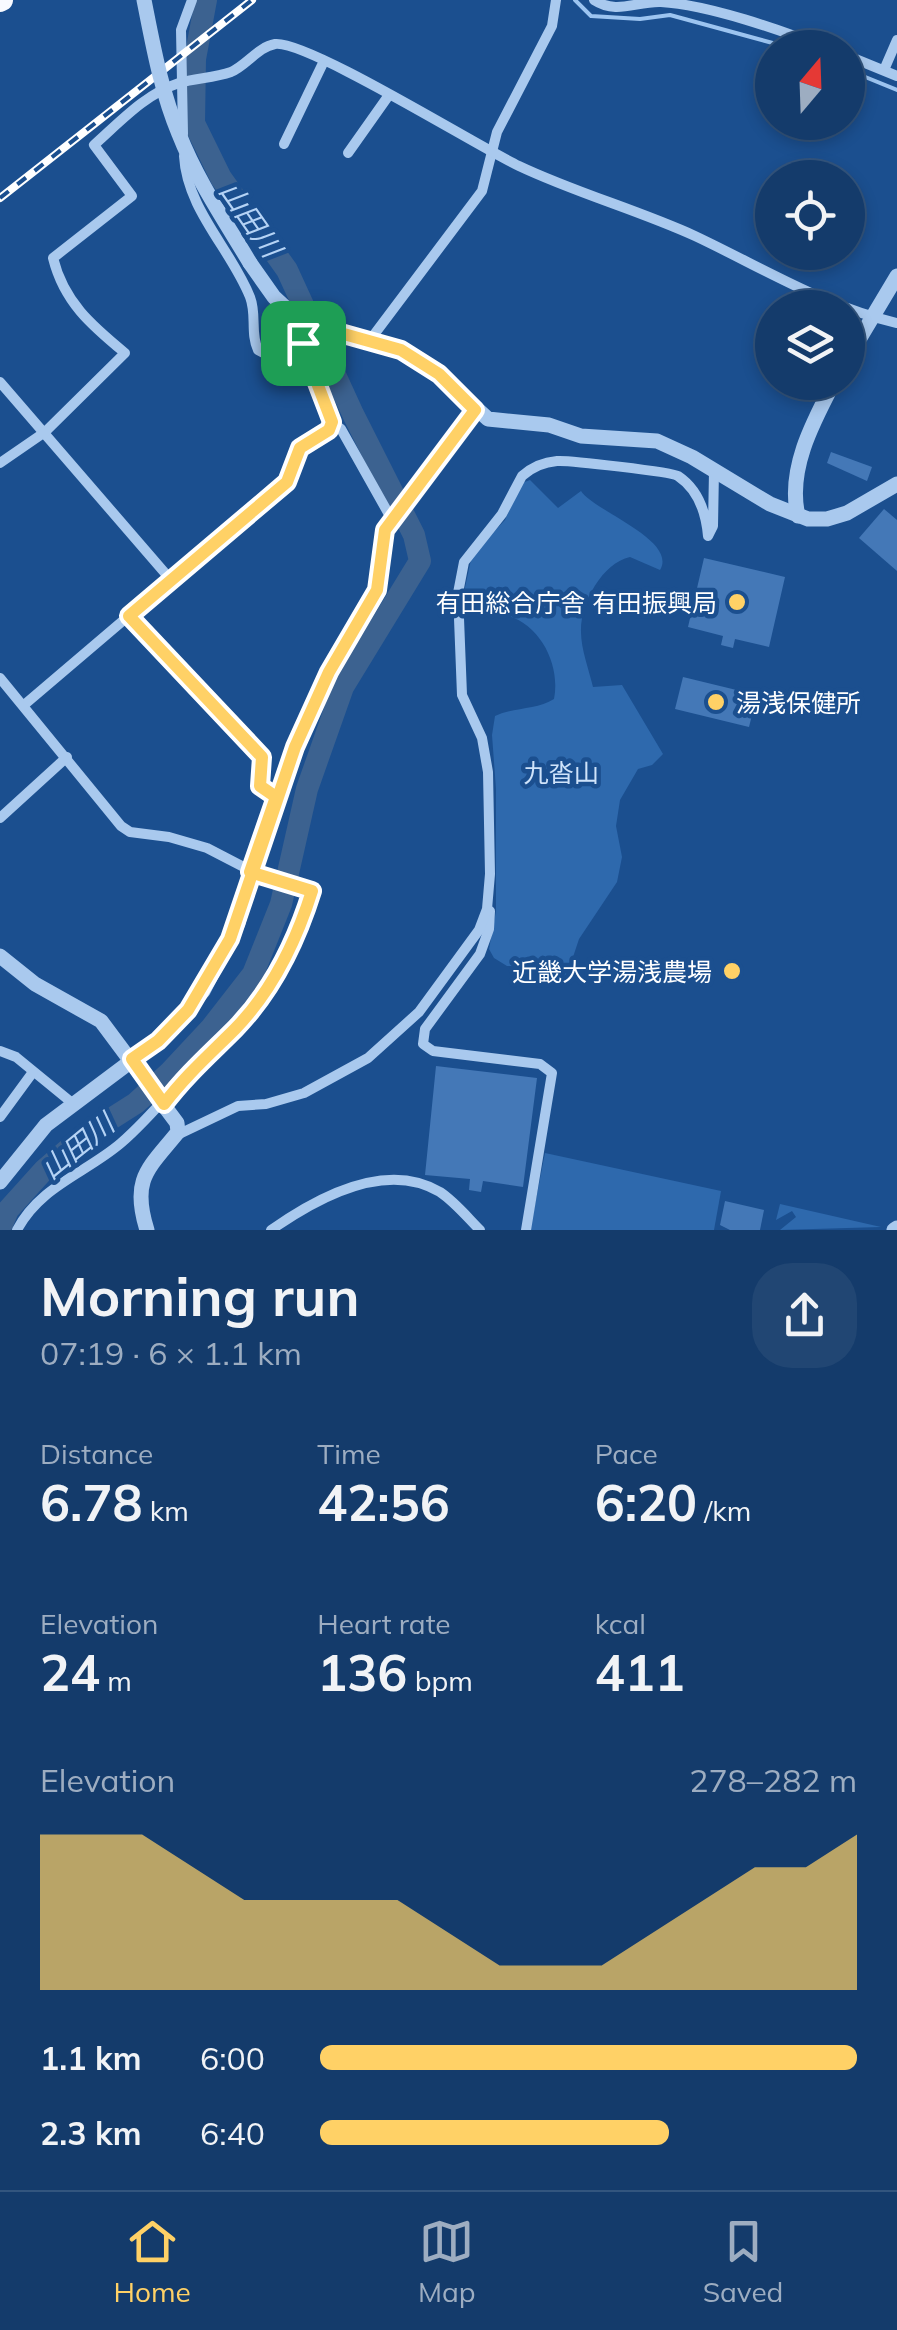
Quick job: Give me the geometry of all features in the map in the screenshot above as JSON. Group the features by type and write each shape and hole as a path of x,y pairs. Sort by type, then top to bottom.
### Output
{"street":[{"path":"144,0 160,80 178,134 205,189 250,263 274,297 301,322 370,340 425,363 488,419 549,426 581,436 657,442 798,516 817,520 836,517 897,484"},
{"path":"192,0 181,30 186,176 248,291 255,315 254,343 262,355 278,360 299,351"},
{"path":"370,340 476,201 489,174 503,119 552,26 556,0"},
{"path":"594,0 614,8 670,4 778,30"},
{"path":"884,70 897,40"},
{"path":"0,463 45,432 125,352 76,310 62,286 53,258 132,196 94,145 155,92 182,82 226,74 264,48 278,44 293,46 324,61 492,152 693,236 781,279 871,317 897,323"},
{"path":"284,144 324,61"},
{"path":"865,63 897,76"},
{"path":"348,154 389,95"},
{"path":"865,328 897,276"},
{"path":"301,322 304,334 299,351 314,375 332,422 341,428 390,518"},
{"path":"0,382 171,580"},
{"path":"798,516 795,488 802,456 825,400"},
{"path":"0,1182 46,1125 72,1102 136,1063 202,990 238,923 250,872 276,797 323,683 377,590 381,548 390,518 475,410"},
{"path":"24,706 287,482 300,448 329,430 332,422"},
{"path":"526,1230 552,1073 540,1064 433,1051 423,1044 425,1029 487,940 491,855 487,753 462,695 457,605 464,562 502,514 522,476 548,463 570,461 617,469 668,470 686,482 702,504 708,536 714,526 714,471"},
{"path":"129,616 260,752 264,765 260,786 276,797"},
{"path":"0,678 121,826 130,832 169,837 207,848 269,880 312,891 300,929 270,984 235,1029 97,1162 63,1179 18,1230"},
{"path":"0,818 67,757"},
{"path":"175,1136 238,1106 274,1102 304,1093 389,1043 419,1012 472,943 484,920 488,897"},
{"path":"0,956 35,984 101,1021 136,1063 178,1126 175,1136 142,1178 140,1201 146,1230"},
{"path":"0,1052 16,1056 72,1102"},
{"path":"0,1116 33,1072"},
{"path":"271,1230 314,1200 336,1190 406,1182 442,1194 480,1230"}],"green space":[{"name":"九沓山","path":"530,480 558,508 581,491 646,537 662,559 660,570 630,557 610,567 584,609 581,639 593,687 622,685 663,754 652,765 638,769 620,800 616,826 622,857 617,882 579,939 566,978 549,982 540,966 507,966 494,958 489,949 496,911 492,735 495,716 554,699 554,672 544,646 526,625 514,618 461,606 472,555 505,520 522,483"},
{"path":"545,1153 721,1191 714,1230 530,1230"},
{"path":"780,1204 881,1227 780,1230 796,1217 792,1211 776,1220"}],"building":[{"path":"831,452 872,467 867,481 827,463"},
{"path":"884,509 897,520 897,571 859,538"},
{"name":"有田総合庁舎 有田振興局","path":"704,558 785,577 769,647 735,639 733,648 721,645 723,636 688,627"},
{"name":"湯浅保健所","path":"683,677 757,695 749,727 675,709"},
{"path":"436,1066 537,1078 523,1187 483,1181 481,1192 469,1190 470,1179 425,1175"},
{"path":"725,1201 764,1210 760,1230 730,1230 720,1225"}],"waterway":[{"name":"山田川","path":"0,1229 8,1210 44,1170 81,1138 136,1103 169,1073 253,974 281,904 307,789 343,687 420,561 414,535 287,270 221,178 194,123 195,59 206,0"},
{"path":"575,0 591,16 640,19 670,15 755,38"},
{"path":"865,77 897,90"}],"railway":[{"path":"0,198 252,0"}],"place":[{"name":"有田総合庁舎 有田振興局","path":"737,602"},
{"name":"湯浅保健所","path":"716,702"},
{"name":"近畿大学湯浅農場","path":"732,971"}],"route":[{"path":"303,343 299,351 314,375 332,422 329,430 300,448 287,482 129,616 260,752 264,765 260,786 276,797 250,872 312,891 300,929 255,1006 190,1071 164,1104 132,1059 158,1041 188,1010 230,939 244,907 250,872 295,747 329,672 377,590 381,548 390,518 475,410 439,374 401,350 301,322 303,343"}]}
